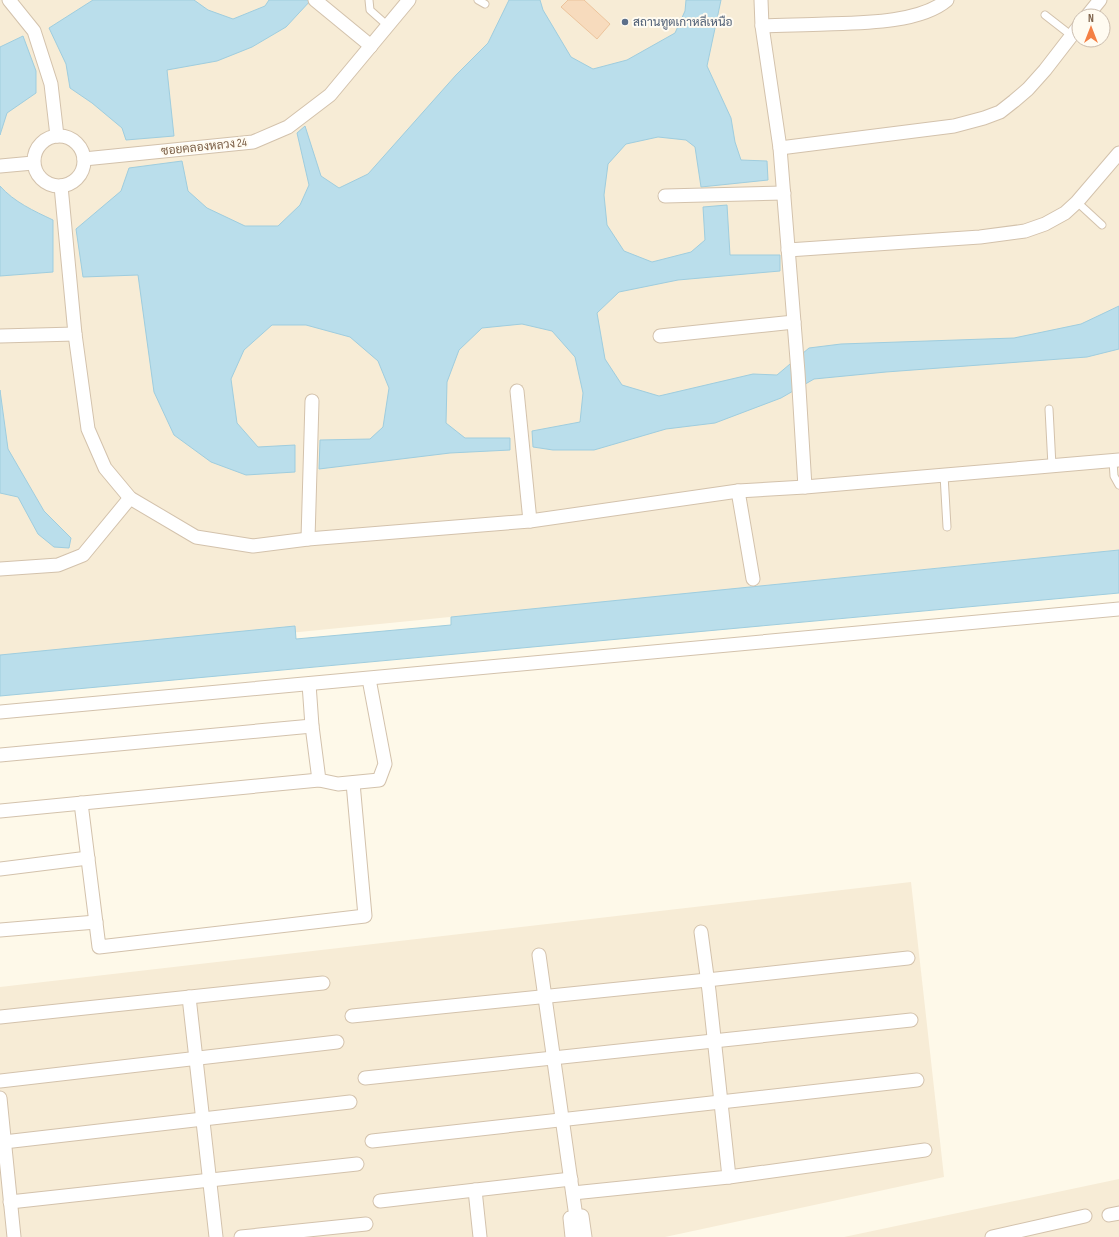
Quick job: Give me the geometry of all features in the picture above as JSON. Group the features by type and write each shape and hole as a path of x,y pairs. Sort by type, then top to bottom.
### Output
{"street":[{"path":"9,0 34,31 51,84 57,136"},
{"path":"314,0 371,46"},
{"name":"ซอยคลองหลวง 24","path":"84,159 253,142 288,127 330,95 410,0"},
{"path":"761,0 762,26 780,148 806,488"},
{"path":"762,26 858,23 902,18 927,12 947,0"},
{"path":"1094,8 1100,0"},
{"path":"780,148 954,126 1000,112 1028,88 1045,70 1071,36"},
{"path":"57,136 65,137 78,145 84,159 83,167 75,180 69,184 61,186 53,186 46,183 35,171 33,163 37,148 42,142 57,136"},
{"path":"788,250 980,237 1025,231 1044,224 1065,213 1078,202 1119,153"},
{"path":"0,166 33,163"},
{"path":"61,186 75,334 88,428 105,468 130,498 196,537 253,546 308,539 530,521 738,492 806,488 1116,460"},
{"path":"665,196 784,193"},
{"path":"660,336 794,322"},
{"path":"0,336 75,334"},
{"path":"517,391 530,521"},
{"path":"308,539 312,401"},
{"path":"738,492 753,579"},
{"path":"0,568 58,565 83,555 130,498"},
{"path":"0,712 1119,609"},
{"path":"0,811 319,780 338,784 379,780 385,764 369,678"},
{"path":"309,684 312,726 319,780"},
{"path":"0,755 312,726"},
{"path":"81,803 99,947 364,916 353,783"},
{"path":"0,869 88,858"},
{"path":"0,930 96,922"},
{"path":"701,932 729,1177"},
{"path":"539,955 576,1217"},
{"path":"352,1016 908,958"},
{"path":"0,1017 323,983"},
{"path":"189,997 216,1237"},
{"path":"365,1078 911,1020"},
{"path":"0,1081 338,1042"},
{"path":"372,1141 917,1080"},
{"path":"0,1098 14,1237"},
{"path":"4,1142 350,1102"},
{"path":"573,1193 729,1177 925,1150"},
{"path":"10,1202 357,1164"},
{"path":"380,1201 571,1179"},
{"path":"475,1190 480,1237"},
{"path":"572,1237 570,1218 582,1216 585,1237"},
{"path":"992,1237 1085,1216"},
{"path":"241,1237 366,1224"}],"lane":[{"path":"369,0 370,10 388,26"},
{"path":"1045,15 1071,29"},
{"path":"1078,202 1102,225"},
{"path":"1049,409 1052,466"},
{"path":"1116,460 1114,476 1119,485"},
{"path":"944,475 947,526"}],"shaded area":[{"path":"0,0 1119,0 1119,550 0,662"},
{"path":"911,882 944,1177 665,1237 0,1237 0,987"},
{"path":"1119,1179 1119,1237 844,1237"}],"water":[{"path":"93,0 194,0 208,10 233,19 265,6 269,0 311,0 286,27 252,47 217,61 167,70 174,136 126,140 122,128 92,103 70,88 66,64 49,28"},
{"path":"509,0 540,0 543,10 571,57 593,69 627,60 675,33 685,11 686,0 721,0 707,66 731,118 735,142 741,160 767,161 768,180 701,187 695,147 686,140 658,137 626,144 608,164 604,195 607,225 624,251 652,262 691,252 705,240 703,207 727,205 730,255 780,255 780,271 678,280 619,292 597,313 605,359 622,385 659,396 753,374 777,375 809,348 841,344 1014,338 1081,324 1119,306 1119,349 1087,357 814,379 781,398 715,423 666,429 594,450 553,450 533,447 532,431 580,422 583,393 575,357 552,331 522,324 482,328 459,350 447,382 446,423 465,438 510,438 510,450 450,453 319,469 320,440 370,439 383,427 389,388 378,361 350,337 306,325 272,325 244,350 231,379 237,423 258,447 295,445 295,472 246,475 211,462 174,435 154,392 138,275 83,277 76,229 121,191 129,168 182,161 188,191 207,208 245,226 278,226 300,205 309,185 297,133 305,126 321,176 339,188 368,174 456,75 488,43"},
{"path":"23,36 36,71 36,93 7,113 0,135 0,47"},
{"path":"0,186 12,197 32,210 53,220 53,272 0,276"},
{"path":"0,390 8,449 44,511 71,538 69,548 54,547 38,534 18,497 0,493"},
{"path":"1119,550 1119,593 0,696 0,655 295,626 296,639 451,625 451,617"}],"building":[{"path":"568,0 584,0 610,24 597,39 561,7"}],"place":[{"name":"สถานทูตเกาหลีเหนือ","path":"625,22"}]}
